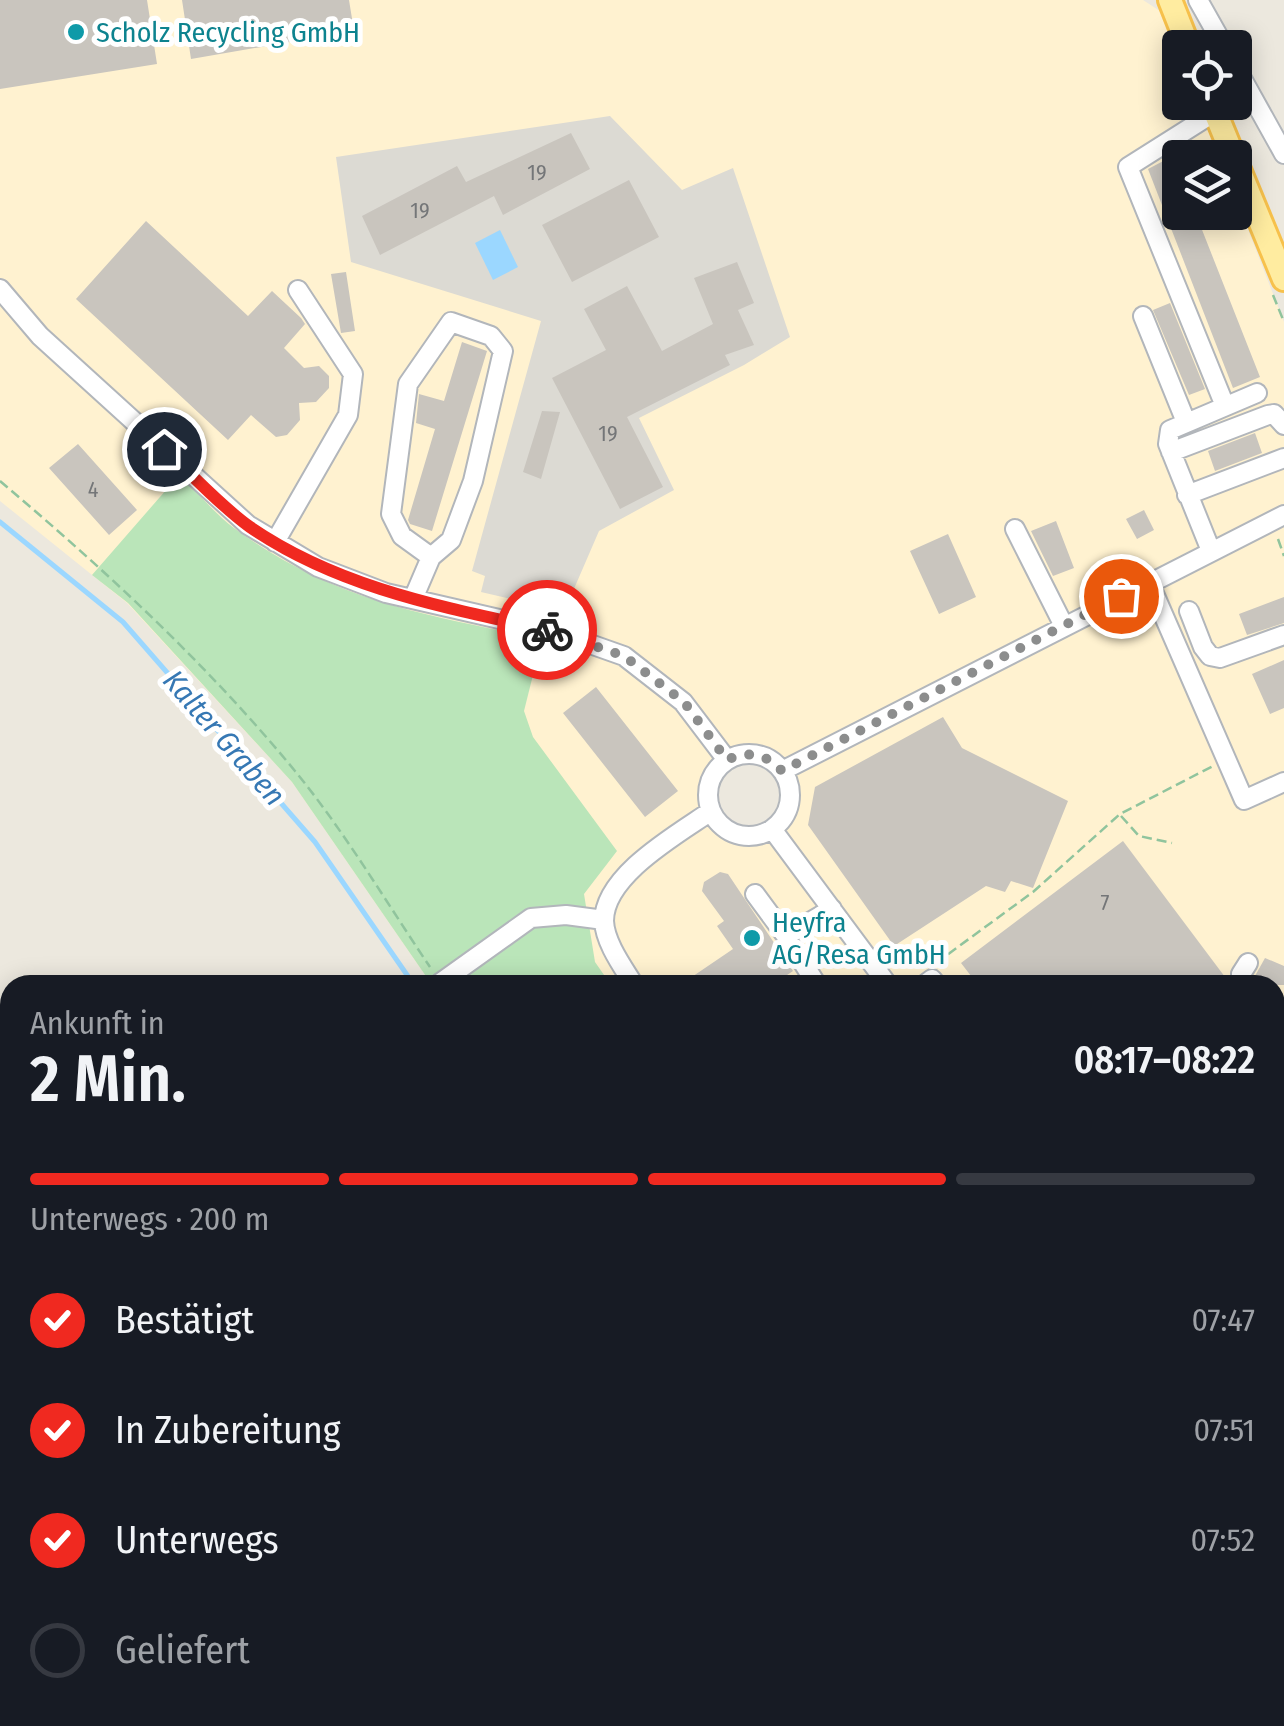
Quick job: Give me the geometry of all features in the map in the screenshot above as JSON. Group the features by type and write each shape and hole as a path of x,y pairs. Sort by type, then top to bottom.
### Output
{"main road":[{"path":"1170,0 1182,30"},
{"path":"1252,192 1276,236 1284,279"}],"street":[{"path":"1198,0 1214,30"},
{"path":"1252,97 1284,154"},
{"path":"1195,120 1128,168 1225,406"},
{"path":"0,289 40,336 248,525 318,567 386,593 556,632 624,656 684,702 727,760"},
{"path":"275,542 348,415 353,374 298,290"},
{"path":"1142,316 1186,422"},
{"path":"413,599 431,557 451,540 473,480 503,351 491,336 451,322 408,384 391,514 402,536 431,557"},
{"path":"1211,551 1168,444 1170,430 1257,392"},
{"path":"1171,452 1268,415 1281,418 1284,426"},
{"path":"1187,495 1284,458"},
{"path":"782,771 1278,517"},
{"path":"1015,529 1064,626"},
{"path":"1149,582 1244,800 1284,782"},
{"path":"1189,611 1210,656 1229,655 1284,635"},
{"path":"738,755 763,756 782,771 790,792 789,802 772,829 753,836 732,832 716,820 708,788 727,760 738,755"},
{"path":"628,975 604,920 614,889 629,871 711,811"},
{"path":"772,829 881,975"},
{"path":"755,894 811,975"},
{"path":"786,936 832,909"},
{"path":"451,975 531,918 566,914 604,920"},
{"path":"1241,975 1248,963"}],"path":[{"path":"0,481 109,575 198,664 296,772 435,975"},
{"path":"1278,517 1284,556"},
{"path":"938,962 1033,892 1120,814 1228,759"},
{"path":"1120,814 1139,836 1172,844"}],"shaded area":[{"path":"0,0 1143,0 1163,13 1170,30 1162,30 1162,120 1206,120 1213,140 1162,140 1162,230 1248,230 1284,322 1284,975 425,975 292,782 127,603 0,501","holes":["751,754 774,762 787,781 789,802 780,821 763,833 743,835 723,827 708,800 708,788 718,767 727,760"]},
{"path":"610,116 682,190 733,168 790,337 639,418 674,490 599,531 567,605 553,600 550,608 481,592 485,576 472,571 541,321 351,262 336,157"}],"green space":[{"path":"180,474 234,528 307,573 419,613 542,639 524,711 533,737 617,851 584,894 595,962 604,975 425,975 292,782 128,603 92,575"}],"water":[{"path":"500,230 518,267 493,280 475,243"}],"building":[{"name":"Scholz Recycling GmbH","path":"0,0 147,0 157,64 0,89"},
{"path":"182,0 349,0 354,31 191,59"},
{"path":"571,133 590,169 503,215 494,196 380,255 362,216 457,166 466,182"},
{"path":"1162,162 1162,205 1148,169"},
{"path":"629,180 659,237 572,282 542,225"},
{"path":"146,221 248,316 272,291 305,324 284,348 304,368 319,366 329,376 329,388 316,402 299,403 300,420 287,435 276,437 251,415 228,440 76,299"},
{"path":"1172,230 1202,230 1260,377 1233,388"},
{"path":"737,262 754,303 738,310 754,345 725,355 730,365 627,417 663,487 620,509 552,378 606,350 584,309 627,286 662,351 713,324 694,278"},
{"path":"346,272 355,331 341,333 331,274"},
{"path":"1170,303 1205,389 1189,395 1153,310"},
{"path":"462,342 487,351 432,531 408,520 435,429 416,423 419,394 444,401"},
{"path":"542,411 560,412 541,479 523,472"},
{"path":"1255,433 1262,453 1215,471 1208,451"},
{"path":"78,444 137,510 109,535 49,468"},
{"path":"1144,510 1154,530 1137,539 1126,519"},
{"path":"1056,521 1074,568 1053,576 1031,531"},
{"path":"948,534 976,597 939,614 910,551"},
{"path":"1284,597 1284,623 1247,635 1239,614"},
{"path":"1284,660 1284,708 1270,714 1252,674"},
{"path":"596,687 678,791 645,817 563,713"},
{"path":"943,717 962,748 1068,801 1033,888 1011,881 1005,892 986,886 894,946 808,825 815,787"},
{"path":"1123,841 1224,975 970,975 961,963"},
{"name":"Heyfra AG/Resa GmbH","path":"720,872 728,874 793,971 787,975 695,975 733,949 717,926 724,921 702,891 704,882"},
{"path":"1265,958 1284,966 1284,975 1256,975"}],"waterway":[{"name":"Kalter Graben","path":"0,522 123,622 315,842 407,975"}],"way so far":[{"path":"547,630 624,656 684,702 727,760 738,755 763,756 782,771 1121,596"}],"place":[{"name":"Scholz Recycling GmbH","path":"76,32"},
{"name":"Heyfra AG/Resa GmbH","path":"752,938"}],"route":[{"path":"164,449 248,525 318,567 386,593 547,630"}]}
